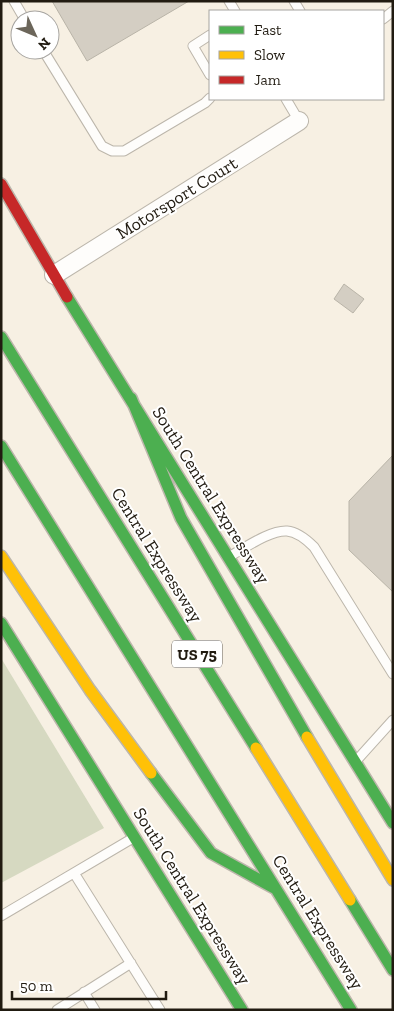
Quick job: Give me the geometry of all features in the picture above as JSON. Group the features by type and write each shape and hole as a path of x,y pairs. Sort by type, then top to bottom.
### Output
{"main road":[{"name":"South Central Expressway","path":"1,184 54,275 393,823"},
{"name":"Central Expressway","path":"1,338 393,970"},
{"path":"131,398 180,518 277,688 393,880"},
{"name":"Central Expressway","path":"1,446 351,1010"},
{"path":"1,556 90,690 211,854 276,889"},
{"name":"South Central Expressway","path":"1,623 242,1010"}],"street":[{"name":"Motorsport Court","path":"54,275 299,121"}],"lane":[{"path":"209,36 193,46 209,73"},
{"path":"49,60 102,146 112,151 124,151 209,99"},
{"path":"288,100 299,121"},
{"path":"228,556 277,532 289,531 303,537 314,547 393,674"},
{"path":"355,762 393,720"},
{"path":"1,916 134,838"},
{"path":"74,873 160,1010"},
{"path":"57,1010 131,963"},
{"path":"84,992 95,1010"}],"green space":[{"path":"1,658 104,828 1,883"}],"building":[{"path":"52,1 189,1 87,61 60,15 60,10 57,10"},
{"path":"344,284 364,299 353,313 334,299"},
{"path":"393,455 393,592 349,550 349,501"}],"traffic: fast":[{"path":"67,297 393,823"},
{"path":"1,337 256,748"},
{"path":"131,398 181,518 307,737"},
{"path":"1,446 351,1010"},
{"path":"1,623 242,1010"},
{"path":"151,773 211,853 274,888"},
{"path":"350,900 393,970"}],"traffic: slow":[{"path":"1,556 90,690 151,773"},
{"path":"307,737 393,880"},
{"path":"256,748 350,900"}],"traffic: jam":[{"path":"1,184 67,297"}]}
